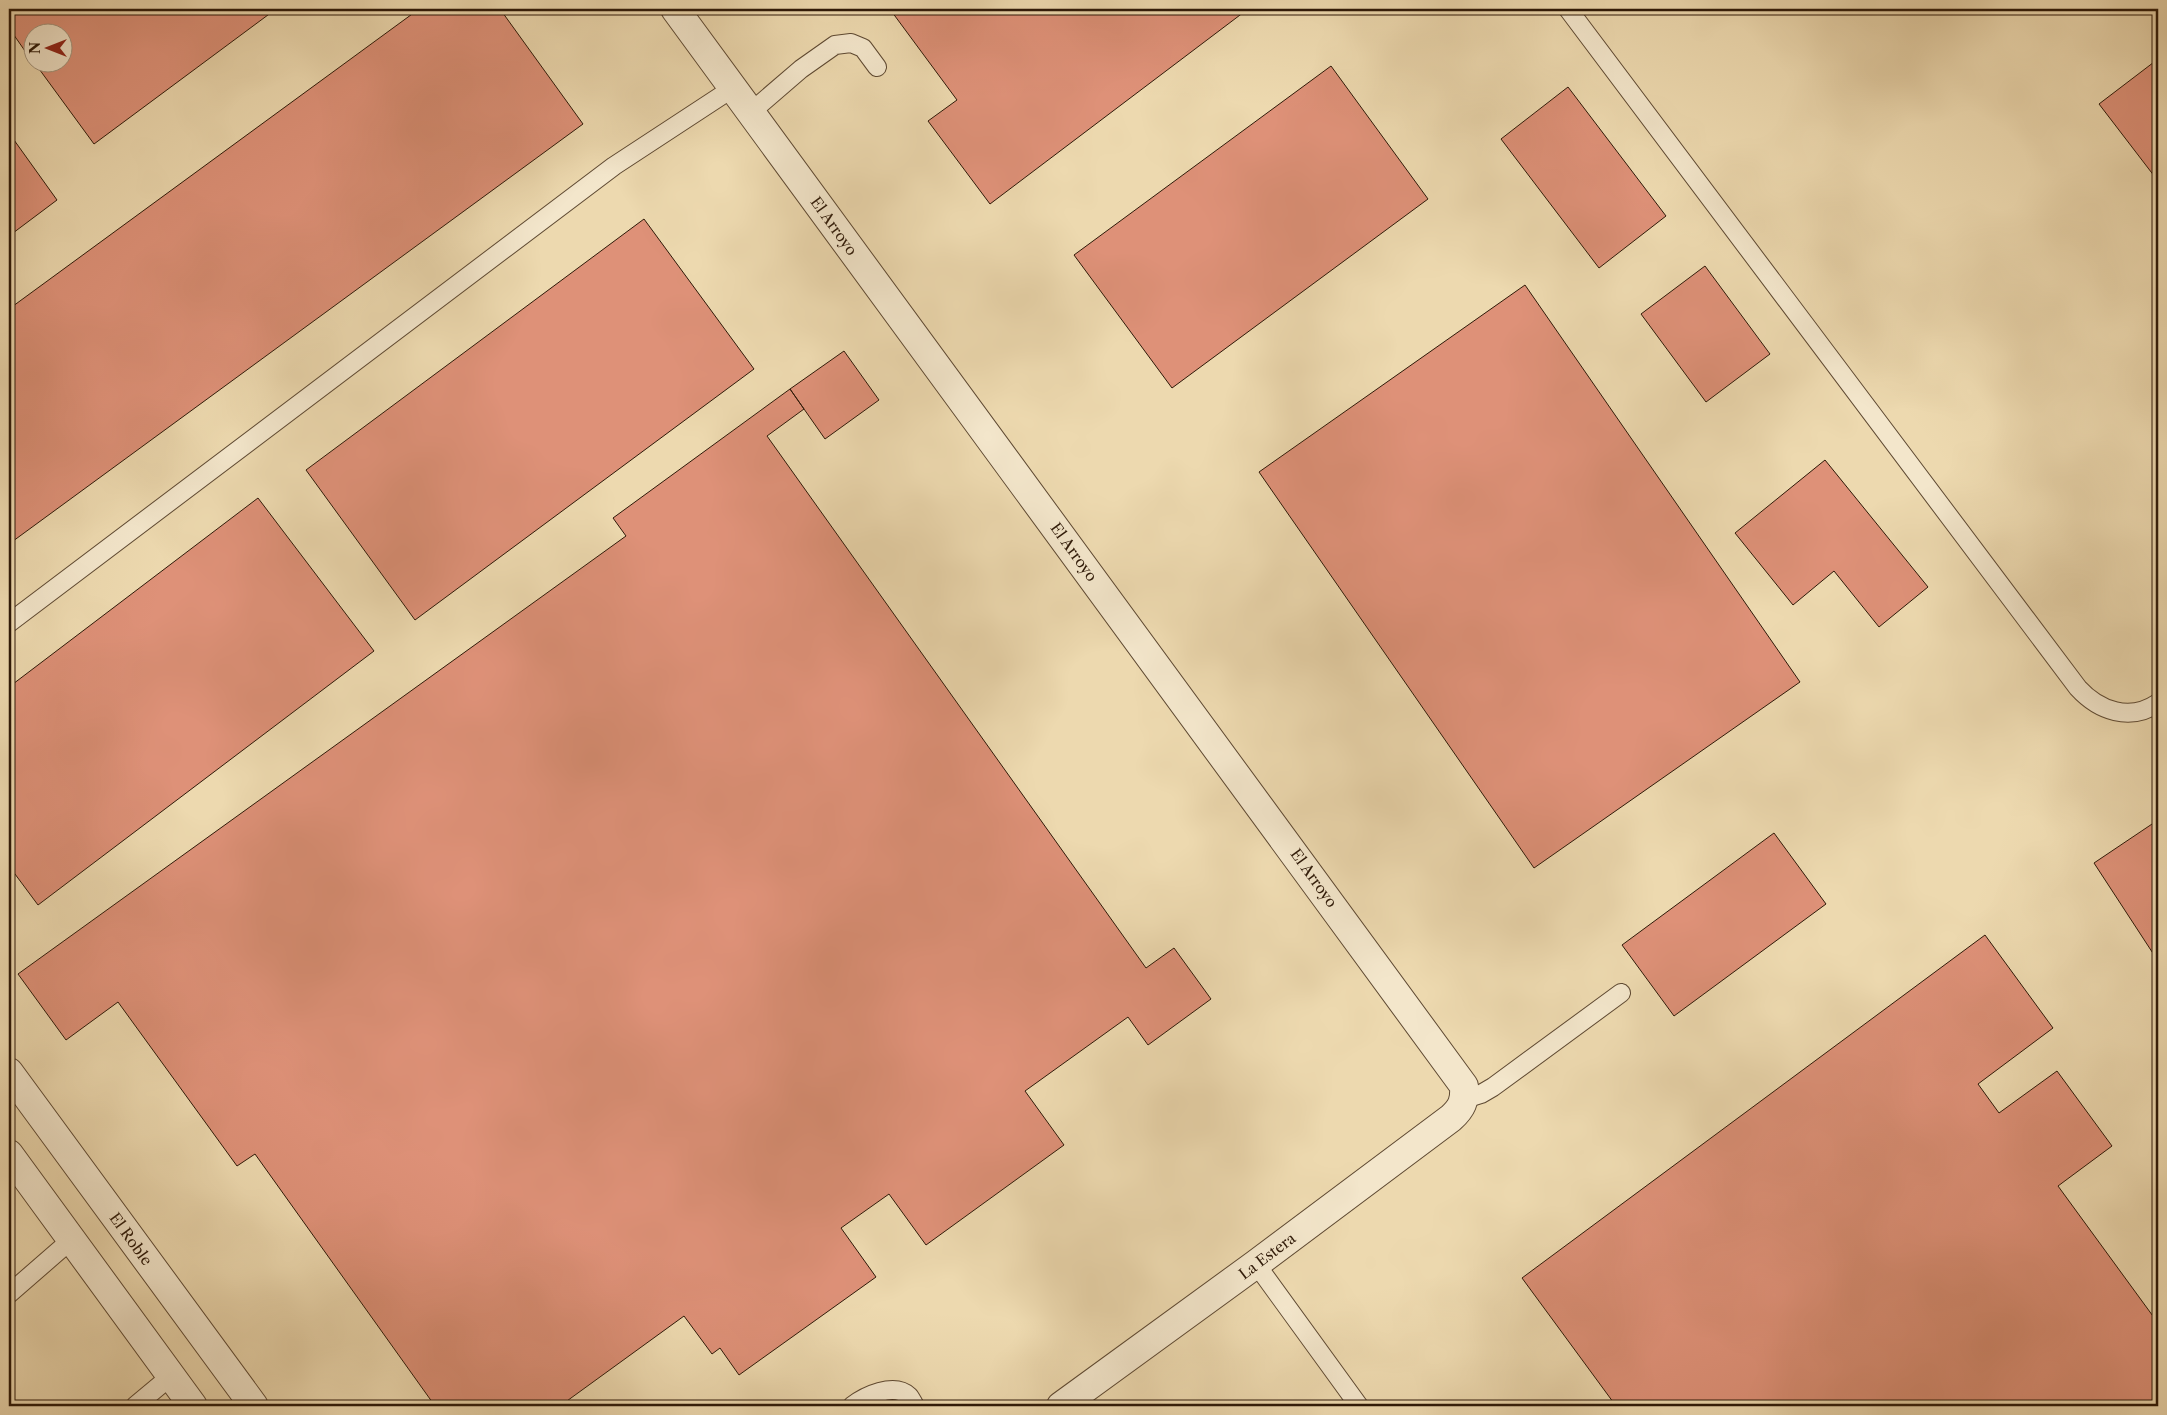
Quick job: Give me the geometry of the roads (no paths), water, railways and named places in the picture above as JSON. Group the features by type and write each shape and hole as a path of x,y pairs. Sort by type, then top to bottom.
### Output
{"street":[{"name":"El Arroyo","path":"675,9 1459,1075 1464,1086 1465,1099"},
{"name":"El Roble","path":"9,1072 254,1406"},
{"name":"La Estera","path":"1061,1406 1256,1264 1451,1118 1460,1110 1465,1099"},
{"path":"9,1154 193,1406"}],"lane":[{"path":"1568,9 2078,688 2087,698 2111,711 2139,712 2158,703"},
{"path":"751,112 801,69 835,45 851,43 863,48 877,67"},
{"path":"9,623 614,166 733,88"},
{"path":"1465,1099 1481,1094 1493,1087 1621,993"},
{"path":"9,1294 71,1240"},
{"path":"1256,1264 1359,1406"},
{"path":"135,1406 171,1376"},
{"path":"852,1406 860,1400 893,1389 908,1395 915,1406"}]}
